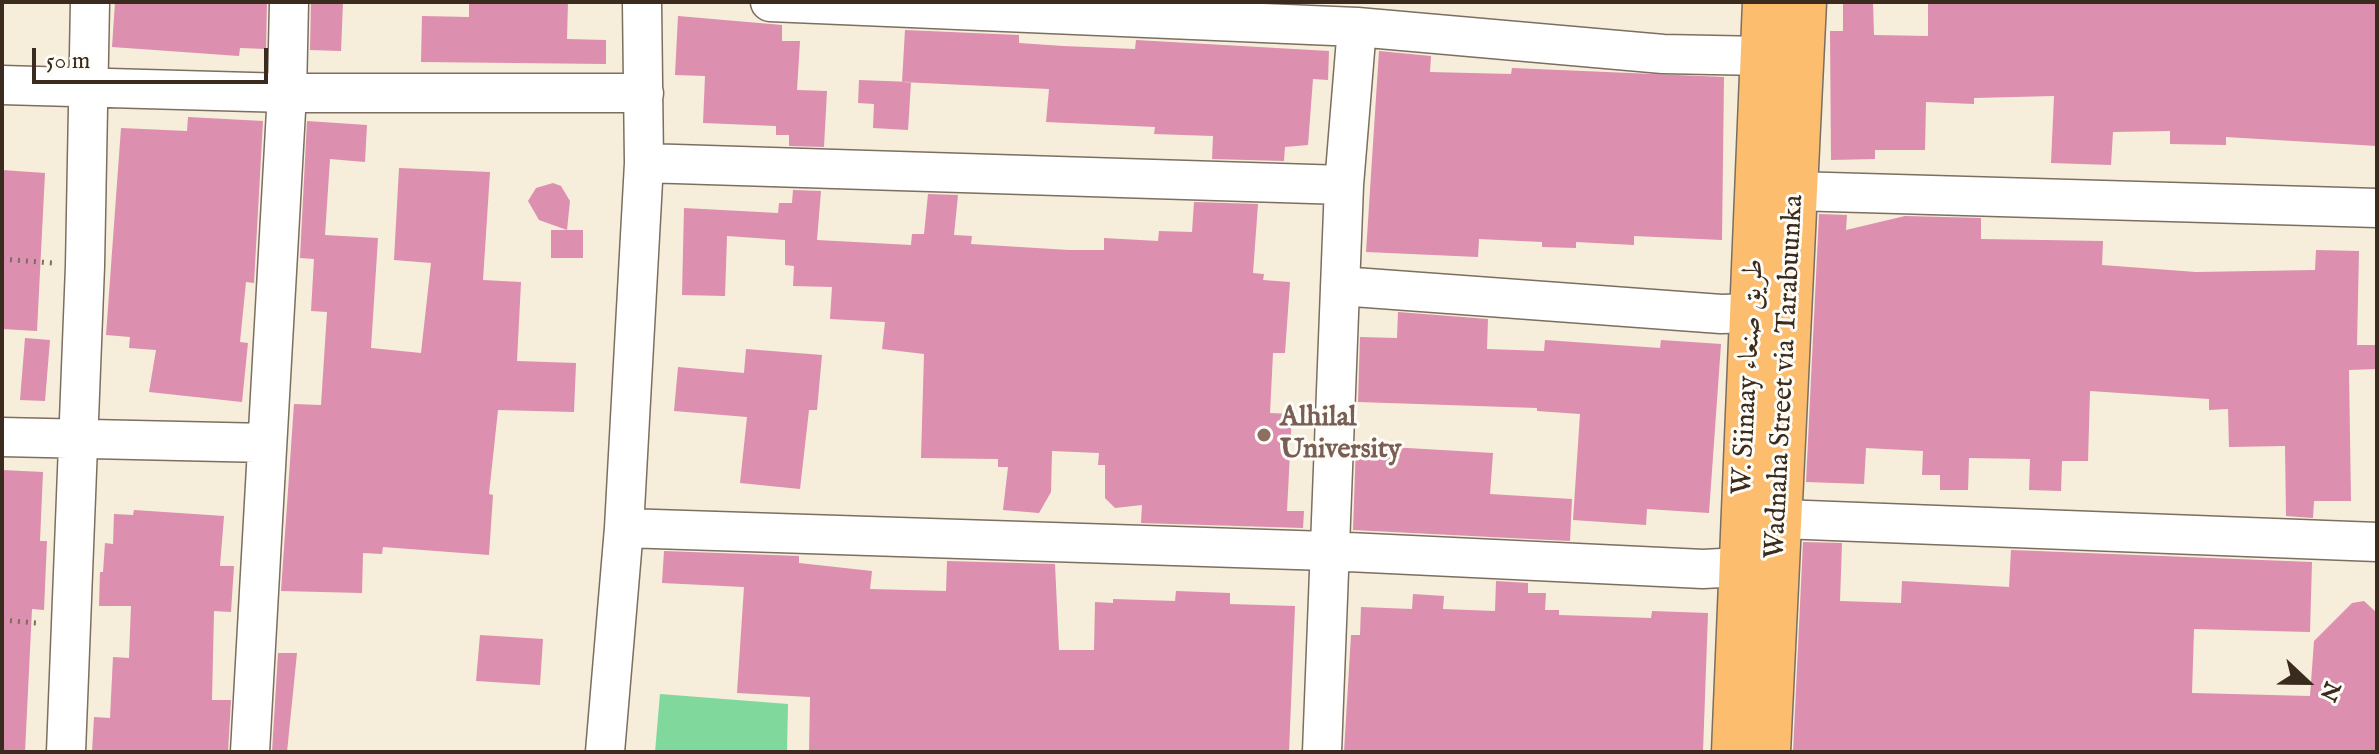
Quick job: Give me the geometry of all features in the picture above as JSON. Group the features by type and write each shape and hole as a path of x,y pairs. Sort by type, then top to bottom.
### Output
{"main road":[{"name":"W. Siinaay طريق صنعاء","path":"1734,752 1765,2"},
{"name":"Wadnaha Street via Tarabuunka","path":"1768,752 1804,2"}],"street":[{"path":"66,752 85,266 90,2"},
{"path":"250,752 287,93 289,2"},
{"path":"605,752 624,528 644,163 642,2"},
{"path":"770,2 1373,19 1663,54 1763,56"},
{"path":"1322,752 1327,551 1344,185 1373,19"},
{"path":"2,85 287,93 644,93"},
{"path":"644,163 1344,185"},
{"path":"1794,191 2377,208"},
{"path":"1340,286 1721,314 1754,313"},
{"path":"2,437 267,443"},
{"path":"1781,519 2377,542"},
{"path":"624,528 1327,551 1688,569 1741,567"}],"path":[{"path":"2,259 85,266"}],"green space":[{"path":"660,694 788,704 787,752 655,752"}],"building":[{"path":"115,2 267,2 266,49 240,48 239,56 112,47"},
{"path":"311,2 343,2 341,51 310,50"},
{"path":"469,2 568,2 567,39 606,40 606,64 421,62 422,16 469,17"},
{"path":"1843,2 1873,2 1874,35 1928,36 1928,2 2377,3 2377,146 2226,137 2226,145 2170,144 2170,131 2113,132 2111,165 2051,163 2054,96 1974,98 1974,104 1926,102 1925,150 1875,150 1875,159 1831,160 1830,31 1843,31"},
{"path":"678,16 782,25 782,41 800,41 797,90 827,91 824,147 789,146 789,135 776,135 776,126 703,123 705,76 675,75"},
{"path":"905,30 1019,35 1019,43 1063,46 1135,49 1136,40 1329,51 1328,80 1313,79 1308,145 1285,147 1284,161 1212,159 1213,136 1154,134 1155,127 1046,122 1049,89 902,82"},
{"path":"1379,51 1431,56 1430,72 1511,74 1512,68 1724,77 1722,240 1634,236 1634,245 1576,242 1576,248 1542,247 1542,242 1479,239 1478,257 1366,252"},
{"path":"859,80 911,82 908,130 873,128 874,104 858,103"},
{"path":"188,117 263,121 254,283 246,282 240,342 248,343 242,402 149,392 156,350 129,348 130,337 106,335 121,128 187,131"},
{"path":"307,121 367,125 365,162 330,159 325,235 378,238 371,348 421,353 431,263 394,260 399,168 490,172 483,280 521,282 517,361 576,363 574,412 498,410 489,494 493,495 489,555 383,547 382,554 363,553 362,593 281,591 294,404 321,405 327,312 311,311 314,259 300,258"},
{"path":"2,170 45,173 37,331 2,329"},
{"path":"553,183 561,186 570,201 567,230 539,220 528,201 536,188"},
{"path":"793,190 821,191 817,240 911,245 912,234 924,234 928,194 958,195 954,235 972,236 971,244 1069,250 1104,250 1104,238 1158,241 1159,231 1192,232 1194,202 1258,204 1253,273 1264,274 1263,280 1290,282 1285,353 1273,353 1270,413 1292,414 1287,511 1304,511 1303,528 1141,523 1142,505 1115,508 1105,498 1105,465 1098,465 1099,453 1052,451 1051,492 1039,513 1003,510 1008,467 998,467 998,459 921,458 924,354 882,349 885,322 830,319 832,287 793,286 794,266 785,265 785,240 727,236 725,296 682,295 684,208 778,213 779,203 792,203"},
{"path":"1819,214 1847,215 1846,230 1905,216 1981,218 1981,239 2103,241 2102,265 2196,272 2315,270 2316,250 2359,251 2357,345 2377,345 2377,369 2349,370 2351,501 2314,501 2313,518 2286,516 2285,446 2229,447 2228,409 2209,410 2209,399 2090,391 2088,461 2062,461 2061,491 2029,490 2030,459 1969,458 1968,490 1940,490 1940,475 1922,475 1923,451 1866,448 1864,484 1806,482"},
{"path":"551,230 583,230 583,258 551,258"},
{"path":"1398,312 1488,319 1487,349 1544,351 1545,340 1660,348 1661,340 1721,344 1709,513 1647,509 1646,525 1573,520 1580,414 1537,411 1537,408 1358,402 1360,337 1397,338"},
{"path":"25,338 50,340 45,401 20,400"},
{"path":"746,349 822,355 817,410 809,410 800,489 740,483 747,417 674,411 678,367 744,373"},
{"path":"1356,445 1493,453 1490,494 1572,499 1570,541 1353,530"},
{"path":"2,470 43,472 40,541 47,541 44,610 32,609 25,752 2,752"},
{"path":"134,510 224,516 220,566 234,566 231,612 214,611 212,700 231,700 228,752 92,752 94,717 110,718 113,657 129,658 131,606 99,606 105,543 113,544 114,514 133,515"},
{"path":"1803,542 1842,543 1840,601 1901,603 1902,581 2009,587 2011,550 2312,562 2310,632 2194,629 2192,693 2310,696 2314,641 2352,603 2364,601 2377,613 2377,752 1793,752"},
{"path":"664,551 799,556 799,563 872,571 870,589 946,591 947,561 1055,564 1059,650 1094,650 1095,602 1113,603 1113,599 1175,601 1176,591 1230,593 1230,604 1295,606 1289,752 809,752 810,697 737,693 744,587 662,583"},
{"path":"1496,581 1528,583 1528,593 1546,593 1545,610 1559,610 1559,615 1651,618 1652,611 1708,613 1703,752 1344,752 1351,635 1360,635 1361,607 1412,609 1413,594 1444,596 1443,609 1495,611"},
{"path":"480,635 543,639 540,685 476,681"},
{"path":"278,653 297,653 287,752 272,752"}],"place":[{"name":"Alhilal University","path":"1264,435"}]}
